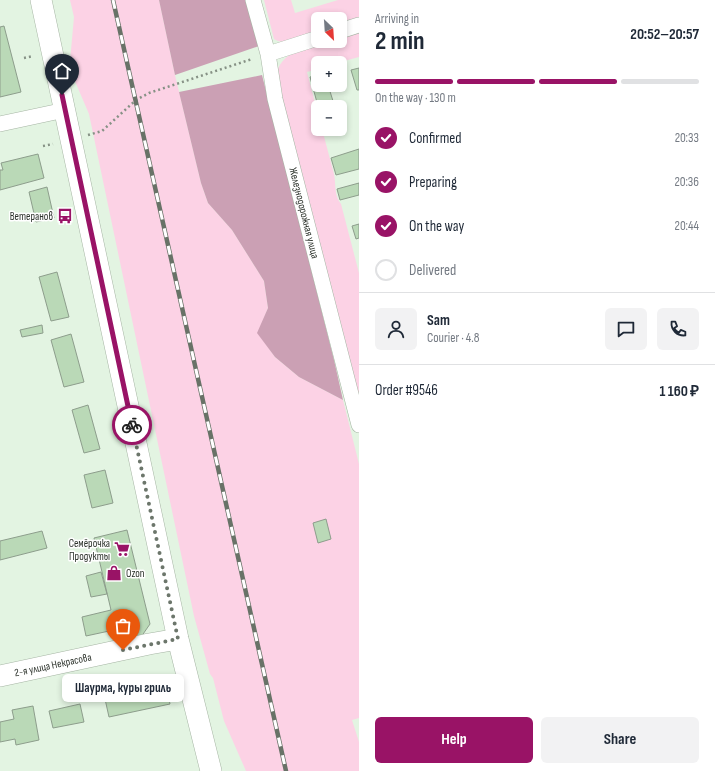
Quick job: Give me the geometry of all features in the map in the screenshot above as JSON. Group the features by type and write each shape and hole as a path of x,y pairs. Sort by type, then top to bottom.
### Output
{"main road":[{"path":"41,0 178,639 211,771"},
{"name":"2-я улица Некрасова","path":"0,676 178,639"}],"street":[{"name":"Железнодорожная улица","path":"254,0 268,54 275,100 359,425"},
{"path":"347,29 359,26"},
{"path":"268,54 311,40"},
{"path":"0,124 65,110"}],"path":[{"path":"43,146 72,140 102,130 136,100 149,93 268,54"}],"shaded area":[{"path":"70,0 159,0 201,183 208,203 232,230 264,281 268,308 258,333 275,357 299,377 343,400 359,464 359,718 352,720 359,742 359,771 246,771 224,721 213,678 210,674 194,616 89,114 74,79 70,61 74,17"},
{"path":"159,0 247,0 259,46 175,75"},
{"path":"264,0 291,0 295,13 338,0 359,0 359,18 347,22 347,12 311,12 311,34 296,40 284,42 274,39"},
{"path":"359,32 359,57 347,60 347,56 311,56 311,71 307,72 314,100 311,100 311,136 324,136 334,174 336,194 341,204 359,273 359,396 279,98 277,76 280,65 293,52 311,45 311,48 347,48 347,35"},
{"path":"262,75 343,400 299,377 275,357 257,333 268,308 264,281 232,230 208,203 201,183 179,92"}],"building":[{"path":"4,26 21,92 0,97 0,27"},
{"path":"359,68 359,90 357,90 351,70"},
{"path":"314,92 330,92 333,100 316,100"},
{"path":"359,149 359,169 336,175 331,158"},
{"path":"38,154 44,178 0,190 0,170 3,170 1,163"},
{"path":"359,183 359,195 340,200 337,189"},
{"path":"47,187 54,218 36,222 29,192"},
{"path":"359,224 359,238 356,239 352,226"},
{"path":"57,272 69,317 51,321 39,277"},
{"path":"42,325 43,333 22,337 20,330"},
{"path":"71,334 84,382 64,387 51,340"},
{"path":"88,405 100,449 84,453 72,410"},
{"path":"105,470 113,503 92,508 84,475"},
{"path":"326,519 331,539 318,543 313,523"},
{"path":"127,530 150,624 141,637 126,640 123,628 86,636 82,617 111,610 94,538"},
{"path":"42,531 47,548 0,560 0,541"},
{"path":"101,572 107,594 91,597 86,576"},
{"path":"164,676 170,704 109,717 103,690"},
{"path":"80,704 84,722 53,728 49,711"},
{"path":"33,706 39,740 16,745 15,739 0,742 0,722 14,719 12,710"}],"railway":[{"path":"113,0 286,771"}],"way so far":[{"path":"123,650 178,639 132,425"}],"place":[{"name":"Ветеранов","path":"65,216"},
{"name":"Семёрочка Продукты","path":"122,549"},
{"name":"Ozon","path":"114,573"},
{"name":"Шаурма, куры гриль","path":"123,650"}],"route":[{"path":"62,95 132,425"}]}
